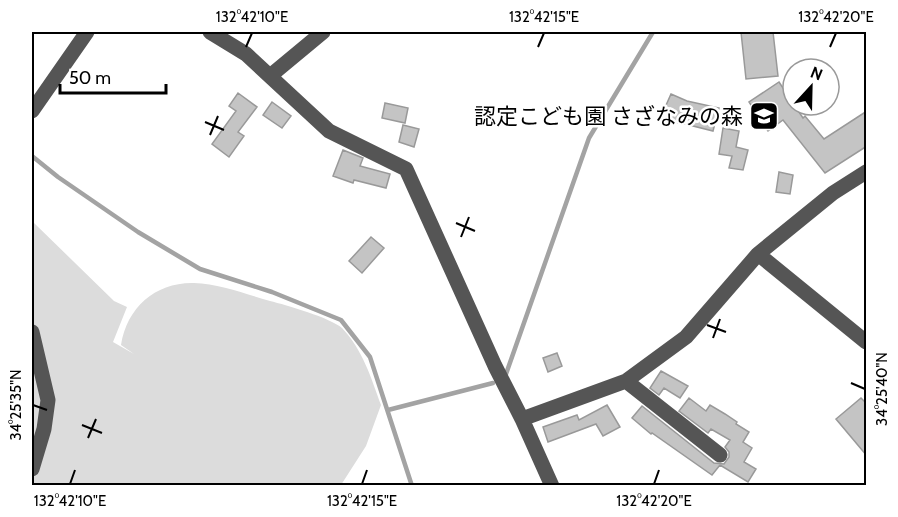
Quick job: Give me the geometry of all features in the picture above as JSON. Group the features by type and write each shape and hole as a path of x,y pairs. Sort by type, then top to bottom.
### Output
{"street":[{"path":"32,111 87,32"},
{"path":"210,32 246,54 329,131 406,169 552,486"},
{"path":"270,76 323,32"},
{"path":"522,419 626,381 686,337 758,254 833,194 867,172"},
{"path":"758,254 867,342"},
{"path":"32,332 48,400 44,429 32,469"},
{"path":"626,381 720,455"}],"shaded area":[{"path":"32,221 114,301 127,307 113,342 134,354 121,345 124,331 137,308 156,292 180,284 213,285 232,290 308,312 342,328 361,355 381,405 366,446 341,485 32,485"}],"building":[{"path":"741,32 773,32 778,76 746,79"},
{"path":"779,82 781,85 781,117 806,117 824,139 867,111 867,146 825,173 783,120 768,131 749,102"},
{"path":"238,93 257,107 238,132 244,136 229,157 212,144 236,111 229,106"},
{"path":"671,94 687,101 719,108 713,131 681,123 668,123 670,114 663,112"},
{"path":"272,102 291,116 282,128 263,115"},
{"path":"385,103 408,108 405,123 382,118"},
{"path":"403,125 419,129 414,147 399,142"},
{"path":"723,128 739,131 736,147 748,150 743,170 729,168 732,156 719,154"},
{"path":"343,150 363,158 360,166 390,174 386,188 354,180 353,183 333,176"},
{"path":"779,172 793,175 790,194 776,192"},
{"path":"371,237 384,248 362,273 349,261"},
{"path":"557,353 562,366 548,372 543,358"},
{"path":"661,371 688,386 680,398 664,388 659,395 650,388"},
{"path":"689,398 706,411 710,405 749,432 743,442 752,448 744,462 756,469 748,482 720,465 712,475 651,434 632,418 642,406 714,463 724,464 729,457 729,452 725,447 730,440 711,429 708,433 679,411"},
{"path":"861,398 867,404 867,456 836,419"},
{"path":"607,405 620,427 603,436 596,424 548,442 543,427 577,415 579,420"}],"waterway":[{"path":"506,374 589,138 653,32"},
{"path":"32,156 58,177 138,232 200,269 272,292 341,320 370,357 412,486"},
{"path":"388,410 493,383"}],"place":[{"name":"認定こども園 さざなみの森","path":"764,116"}]}
